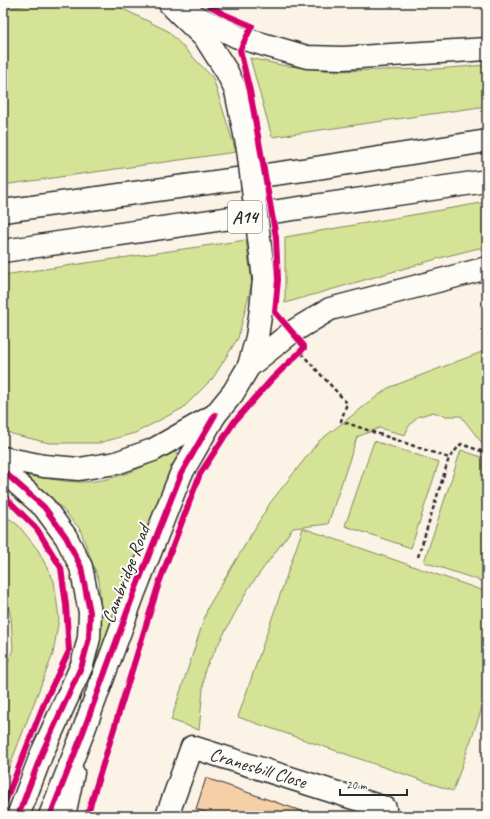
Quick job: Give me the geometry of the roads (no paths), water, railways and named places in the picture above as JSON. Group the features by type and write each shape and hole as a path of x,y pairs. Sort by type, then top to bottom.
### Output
{"main road":[{"path":"169,3 238,37 307,57 365,57 487,49"},
{"path":"3,458 44,466 79,469 116,463 153,450 215,415 233,393 248,366 257,337 264,279 248,149 236,91 227,72 206,39 169,3"},
{"name":"A14","path":"3,211 310,169 487,141"},
{"name":"A14","path":"3,251 487,181"},
{"path":"248,366 292,332 330,309 487,268"},
{"name":"Cambridge Road","path":"50,816 82,735 134,592 181,474 215,415"},
{"name":"Cambridge Road","path":"3,471 44,507 66,537 81,567 90,612 89,638 82,664 42,753 18,816"},
{"name":"Cambridge Road","path":"64,816 82,735"},
{"name":"Cranesbill Close","path":"167,816 192,747 385,808 383,816"}]}
